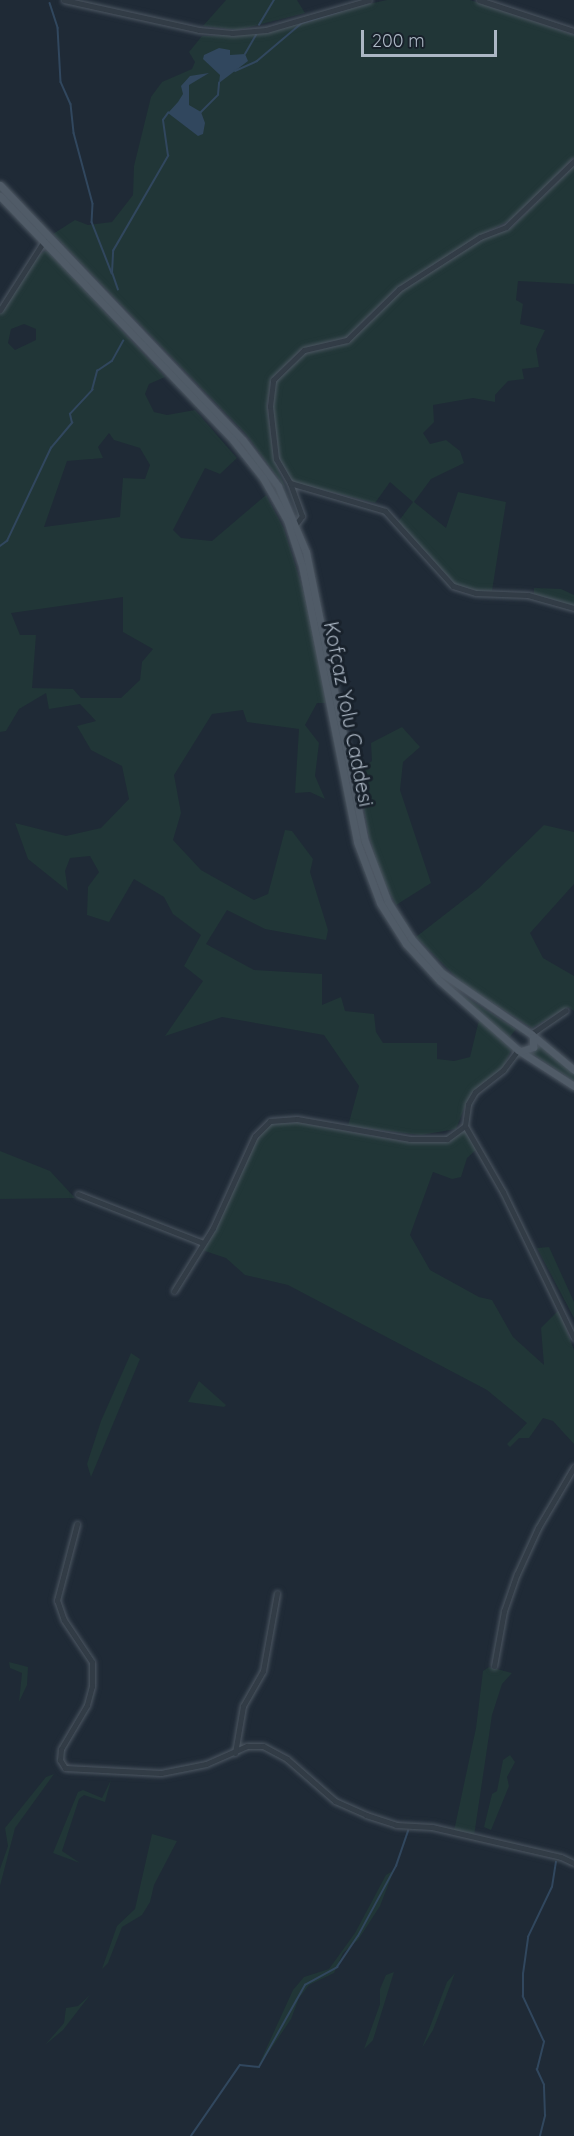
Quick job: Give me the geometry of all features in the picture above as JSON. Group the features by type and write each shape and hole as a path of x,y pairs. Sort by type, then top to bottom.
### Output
{"main road":[{"name":"Kofçaz Yolu Caddesi","path":"0,185 255,453 278,486 296,524 312,578 365,841 382,891 411,938 442,973 530,1034 574,1070"},
{"name":"Kofçaz Yolu Caddesi","path":"0,196 245,453 276,498 302,566 357,842 374,890 390,921 417,958 517,1049 574,1086"},
{"path":"530,1034 530,1049 517,1049 516,1036 530,1034"}],"street":[{"path":"64,0 199,30 232,33 266,30 369,0"},
{"path":"479,0 574,31"},
{"path":"296,524 302,516 290,483 276,459 270,406 273,380 304,350 347,340 399,289 480,237 506,227 574,161"},
{"path":"0,310 44,241"},
{"path":"290,483 385,511 453,586 476,593 528,595 574,608"},
{"path":"530,1034 566,1010"},
{"path":"517,1049 503,1070 475,1092 468,1104 465,1126 503,1192 574,1338"},
{"path":"174,1292 203,1243 255,1136 270,1121 297,1119 410,1139 447,1139 465,1126"},
{"path":"78,1194 203,1243"},
{"path":"494,1666 504,1611 517,1574 538,1528 574,1467"},
{"path":"76,1524 57,1600 64,1620 92,1662 92,1686 87,1705 61,1749 62,1764 73,1770 160,1773 206,1764 247,1746 263,1746 287,1759 335,1801 386,1821 432,1827 561,1857 574,1863"},
{"path":"235,1753 243,1706 263,1671 277,1593"}],"green space":[{"path":"226,0 297,0 305,13 238,30 203,26"},
{"path":"387,0 470,0 574,35 574,157 516,217 481,235 397,288 346,338 302,349 271,379 267,406 274,460 286,489 246,434 53,234 75,220 88,225 112,222 133,195 134,166 151,97 162,82 192,69 195,62 189,52 202,36 268,33 331,12"},
{"path":"574,166 574,284 518,281 516,300 523,304 520,324 545,330 536,349 539,367 522,369 524,379 508,381 495,395 495,402 473,398 433,405 434,422 423,433 430,444 446,440 460,451 464,463 431,479 414,502 446,528 458,492 506,502 492,591 476,591 454,585 398,522 413,502 390,482 375,503 291,482 279,459 272,406 275,381 305,352 349,342 400,290 483,238 511,228"},
{"path":"47,250 165,377 149,384 145,394 154,412 167,415 195,410 237,458 220,474 205,468 173,530 181,538 212,541 266,495 284,529 304,593 326,703 317,703 305,725 319,743 315,776 325,799 310,792 295,793 299,729 247,722 243,710 212,714 174,775 181,813 173,840 201,870 254,900 268,894 285,830 292,831 313,859 310,872 328,930 326,940 265,929 227,910 206,944 254,970 322,974 322,1005 341,997 345,1011 374,1014 376,1032 383,1043 437,1043 437,1059 454,1061 470,1057 479,1020 512,1048 503,1068 466,1104 456,1129 421,1135 348,1126 359,1086 324,1035 222,1017 165,1036 203,981 184,966 201,935 173,914 164,897 134,879 109,922 87,915 88,887 99,872 90,856 70,858 65,871 68,891 28,859 15,823 66,836 101,828 129,799 122,766 91,750 77,726 96,721 80,704 49,709 46,693 19,709 6,731 0,732 0,314 37,256","holes":["24,324 36,329 36,340 15,350 8,343 11,329","109,433 114,440 140,448 150,465 145,479 123,478 120,517 44,527 67,461 103,458 98,447","123,597 123,632 153,649 142,662 140,680 121,698 81,698 73,689 32,688 36,635 20,635 11,613"]},
{"path":"534,588 561,589 574,595 574,606 534,594"},
{"path":"402,727 420,747 403,762 400,790 431,883 396,905 381,875 368,833 358,771 372,761 371,743"},
{"path":"544,825 574,832 574,884 530,933 543,958 574,976 574,1011 568,1007 532,1028 464,985 416,937 479,888"},
{"path":"455,990 516,1029 509,1038"},
{"path":"539,1045 574,1074 574,1081 532,1054"},
{"path":"297,1122 401,1141 451,1140 464,1130 477,1149 467,1158 461,1177 452,1179 433,1172 410,1235 430,1270 479,1297 492,1300 513,1337 544,1365 541,1328 559,1310 574,1350 574,1444 553,1421 543,1418 529,1438 519,1438 510,1447 507,1444 527,1423 487,1390 288,1285 245,1275 226,1258 202,1250 257,1138 272,1123"},
{"path":"0,1151 50,1171 75,1198 0,1199"},
{"path":"549,1247 574,1302 574,1318 537,1248"},
{"path":"131,1353 140,1359 91,1477 87,1464 101,1421"},
{"path":"199,1381 226,1405 224,1407 188,1402"},
{"path":"9,1662 28,1667 27,1685 19,1702 22,1673 10,1668"},
{"path":"489,1667 512,1673 502,1684 492,1715 474,1836 454,1831 476,1728 483,1671"},
{"path":"510,1755 515,1762 507,1777 509,1786 491,1830 484,1827 492,1794 497,1791 503,1760"},
{"path":"54,1774 15,1828 0,1886 0,1869 8,1846 5,1828 46,1777"},
{"path":"111,1780 105,1802 84,1795 79,1799 62,1851 80,1863 53,1853 78,1792 83,1790 102,1798"},
{"path":"152,1834 177,1841 154,1885 150,1902 142,1915 122,1927 108,1963 102,1969 117,1926 135,1909"},
{"path":"394,1870 380,1906 358,1940 343,1953 334,1973 309,1985 299,1998 291,2019 256,2071 293,1990 304,1977 329,1969 355,1933 386,1875"},
{"path":"394,1972 373,2040 364,2049 380,2004 380,1989 386,1975"},
{"path":"455,1973 433,2030 422,2048 447,1982"},
{"path":"90,1995 63,2030 45,2045 64,2023 66,2008 78,2006"}],"water":[{"path":"219,48 230,50 230,55 245,54 248,61 219,83 220,75 203,59 204,55"},
{"path":"209,73 189,85 189,105 201,112 205,123 203,134 198,136 168,113 183,94 181,86 190,76"}],"waterway":[{"path":"259,25 274,0"},
{"path":"50,3 58,28 61,82 71,104 74,133 93,204 92,222 112,273"},
{"path":"235,71 257,61 302,23 341,11"},
{"path":"245,54 256,35"},
{"path":"201,112 218,95 219,83"},
{"path":"118,290 112,273 113,251 168,156 163,120 168,113"},
{"path":"0,546 7,541 51,448 72,423 70,414 92,390 97,371 112,361 123,341"},
{"path":"191,2136 240,2065 259,2067 305,1985 337,1967 358,1936 396,1866 408,1831"},
{"path":"540,2136 545,2116 544,2085 537,2070 544,2042 523,1997 523,1974 528,1937 552,1887 556,1862"}]}
